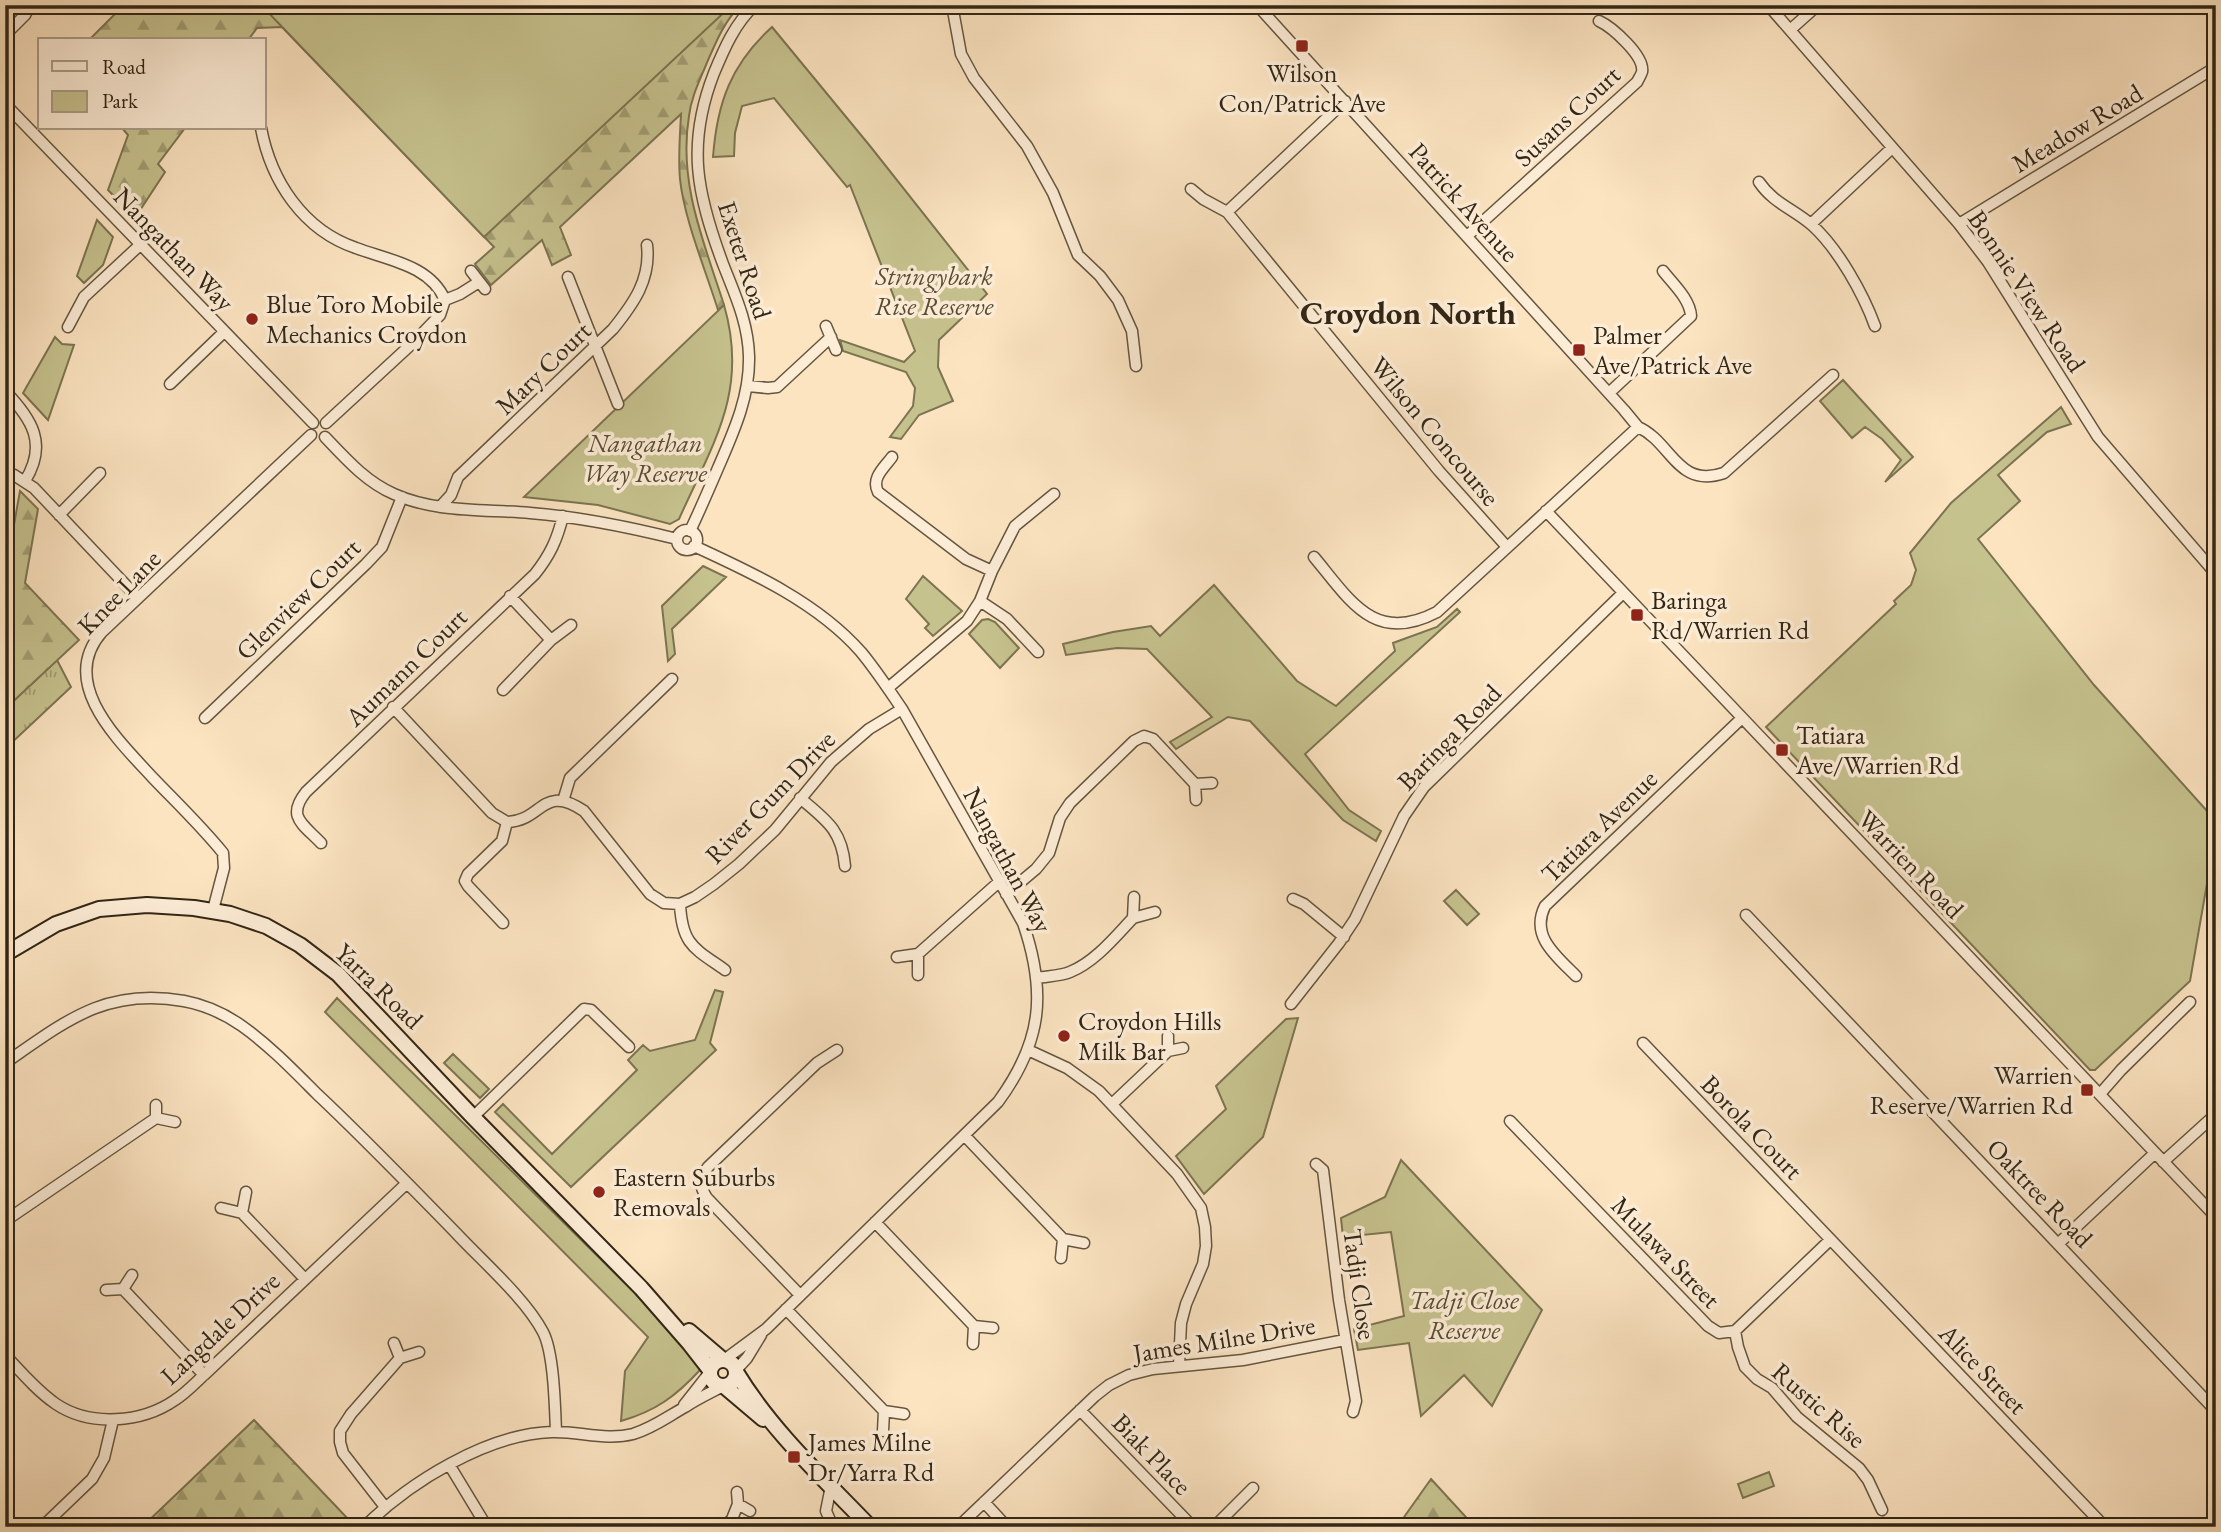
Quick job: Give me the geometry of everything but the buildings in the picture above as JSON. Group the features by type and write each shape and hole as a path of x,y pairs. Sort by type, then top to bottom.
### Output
{"main road":[{"name":"Yarra Road","path":"8,947 56,924 99,909 147,905 213,910 266,926 300,946 338,974 640,1288 689,1342 710,1371"},
{"name":"Yarra Road","path":"640,1288 730,1365 783,1436 870,1527"},
{"path":"713,1364 730,1365 734,1380 723,1386 712,1380 710,1371 713,1364"},
{"name":"Yarra Road","path":"723,1386 783,1436"}],"street":[{"path":"5,35 25,15 30,5"},
{"name":"Exeter Road","path":"690,531 734,432 748,386 749,352 744,320 700,187 697,156 699,119 722,53 738,25 754,5"},
{"path":"952,5 961,54 974,78 1027,146 1053,193 1078,255 1100,276 1118,300 1132,331 1136,366"},
{"name":"Patrick Avenue","path":"1257,5 1609,393 1637,428 1651,435 1685,471 1696,475 1724,473 1833,375"},
{"name":"Bonnie View Road","path":"1768,5 1959,224 1988,262 2098,437 2216,574"},
{"path":"1790,30 1818,5"},
{"name":"Susans Court","path":"1467,236 1637,82 1642,73 1641,63 1611,26 1599,21"},
{"name":"Meadow Road","path":"1959,224 2216,67"},
{"path":"1227,212 1345,101"},
{"name":"Nangathan Way","path":"5,104 313,422"},
{"path":"262,130 270,164 281,186 302,213 321,230 344,243 400,262 431,279 440,289 444,300 440,315 326,423"},
{"path":"1811,224 1892,148"},
{"path":"1759,182 1766,193 1811,224 1830,245 1868,307 1874,326"},
{"name":"Wilson Concourse","path":"1191,189 1203,200 1227,212 1438,471 1507,547"},
{"path":"68,327 84,297 141,244"},
{"name":"Mary Court","path":"440,507 452,495 458,477 596,347 631,307 648,270 647,245"},
{"path":"444,300 482,286 471,271"},
{"path":"1609,393 1691,316 1686,300 1663,271"},
{"path":"568,276 618,404"},
{"path":"826,327 835,350"},
{"path":"170,384 224,332"},
{"path":"748,386 777,387 831,337"},
{"path":"5,391 30,421 35,435 35,459 25,481"},
{"path":"321,420 326,423 328,429 325,436 316,438 311,435 313,422 321,420"},
{"path":"1314,557 1365,614 1382,622 1402,625 1420,621 1437,612 1637,428"},
{"name":"Knee Lane","path":"213,910 224,868 223,853 111,731 90,691 86,664 94,642 311,435"},
{"path":"325,436 347,461 370,480 402,497 440,507 563,516 677,539"},
{"path":"892,457 877,477 878,492 966,559 992,571"},
{"path":"5,472 25,481 138,598"},
{"path":"59,514 100,473"},
{"path":"888,688 967,621 980,601 1015,526 1054,494"},
{"name":"Glenview Court","path":"205,718 382,547 402,497"},
{"name":"Warrien Road","path":"1546,511 2216,1217"},
{"name":"Aumann Court","path":"320,844 299,820 295,811 306,792 535,574 551,554 563,516"},
{"path":"690,531 696,537 694,546 689,549 678,545 677,539 682,532 690,531"},
{"name":"Nangathan Way","path":"694,546 790,594 823,618 859,651 902,709 1023,923 1033,951 1037,978 1037,1017 1028,1051 1016,1076 998,1102 730,1365"},
{"name":"Baringa Road","path":"1291,1004 1343,937 1367,897 1404,816 1424,787 1623,593"},
{"path":"510,596 551,640"},
{"path":"980,601 1007,619 1038,652"},
{"path":"503,690 551,640 571,625"},
{"path":"564,801 570,778 672,679"},
{"path":"393,707 492,813 507,822 526,819 543,804 554,800 573,804 584,811 650,894 664,903 680,904 684,932 690,942 725,970"},
{"name":"River Gum Drive","path":"680,904 695,898 739,864 775,830 847,746 902,709"},
{"name":"Tatiara Avenue","path":"1576,976 1544,940 1540,928 1545,906 1742,718"},
{"path":"1006,894 1036,869 1049,853 1060,818 1070,803 1134,741 1144,736 1153,739 1195,784 1196,800"},
{"path":"1195,784 1212,783"},
{"path":"800,798 824,819 838,836 844,849 845,866"},
{"path":"503,923 465,881 468,874 502,841 507,822"},
{"path":"897,957 918,954 1000,881"},
{"path":"1133,897 1133,918"},
{"path":"1293,899 1343,937"},
{"path":"1037,978 1069,972 1080,966 1107,945 1133,918 1155,912"},
{"name":"Oaktree Road","path":"1746,915 2216,1410"},
{"path":"918,954 918,975"},
{"path":"6,1059 87,1010 117,1001 138,998 186,1002 228,1017 268,1047 367,1141 521,1301 544,1334 552,1368 556,1432"},
{"path":"2100,1094 2190,1002"},
{"path":"473,1117 584,1009 591,1010 629,1047"},
{"path":"1168,1036 1168,1051"},
{"name":"Borola Court","path":"1643,1043 1830,1240"},
{"path":"1112,1104 1168,1051 1183,1048"},
{"path":"800,1295 707,1199 702,1191 701,1180 708,1167 817,1063 837,1050"},
{"path":"1028,1051 1054,1061 1099,1091 1177,1174 1201,1208 1205,1227 1205,1255 1181,1323 1179,1365"},
{"path":"156,1105 156,1118"},
{"path":"2163,1162 2216,1114"},
{"path":"5,1222 156,1118 175,1122"},
{"name":"Mulawa Street","path":"1510,1121 1708,1326 1719,1333 1735,1331 1830,1240"},
{"path":"965,1136 1063,1239 1084,1243"},
{"path":"2059,1243 2155,1153"},
{"name":"Tadji Close","path":"1316,1164 1323,1170 1345,1340 1356,1401 1353,1412"},
{"name":"Langdale Drive","path":"5,1355 58,1406 80,1415 113,1420 160,1409 204,1375 407,1182"},
{"path":"242,1213 246,1192"},
{"path":"221,1208 242,1213 305,1279"},
{"path":"875,1222 974,1326 993,1328"},
{"path":"1061,1258 1063,1239"},
{"name":"Alice Street","path":"1830,1240 2105,1527"},
{"path":"123,1289 132,1275"},
{"path":"106,1290 123,1289"},
{"path":"123,1289 204,1375"},
{"path":"786,1308 884,1410 904,1414"},
{"path":"972,1344 974,1326"},
{"name":"Nangathan Way","path":"730,1365 747,1358 765,1329"},
{"name":"Rustic Rise","path":"1735,1331 1745,1367 1757,1380 1772,1388 1797,1418 1859,1468 1868,1480 1882,1510"},
{"name":"James Milne Drive","path":"958,1527 1080,1410 1109,1385 1129,1375 1179,1365 1243,1360 1345,1340"},
{"path":"394,1343 400,1358"},
{"path":"385,1507 343,1453 340,1431 344,1422 400,1358 419,1352"},
{"path":"682,1408 710,1371"},
{"path":"363,1527 385,1507 450,1465 495,1443 535,1433 630,1435 655,1426 723,1386"},
{"path":"883,1431 884,1410"},
{"name":"Biak Place","path":"1080,1410 1193,1527"},
{"path":"42,1527 92,1479 104,1458 113,1420"},
{"path":"450,1465 486,1527"},
{"path":"831,1486 826,1511 833,1527"},
{"path":"1214,1527 1253,1488"},
{"path":"724,1527 732,1519 738,1504 737,1492"},
{"path":"984,1502 1007,1527"},
{"path":"738,1504 750,1511"}],"green space":[{"path":"115,5 741,5 720,33 693,96 687,141 687,165 695,212 724,305 718,310 682,195 679,171 681,114 560,227 571,255 552,265 542,240 491,285 475,264 494,247 282,27 257,28 250,38 91,38 118,11"},
{"path":"261,5 732,5 484,237"},
{"name":"Stringybark Rise Reserve","path":"772,27 987,294 939,340 938,367 953,401 919,415 901,439 890,437 913,406 915,388 906,372 843,351 840,340 904,362 915,351 850,185 847,187 774,98 742,106 735,133 734,156 713,157 718,119 736,70"},
{"path":"124,130 184,130 158,164 165,172 135,218 108,190 128,135"},
{"path":"97,220 113,237 103,265 84,283 77,276"},
{"name":"Nangathan Way Reserve","path":"724,305 731,336 730,390 715,441 679,519 670,524 598,505 524,497"},
{"path":"55,337 62,344 74,345 48,420 23,393"},
{"path":"1843,380 1913,457 1885,482 1901,460 1882,439 1865,427 1852,438 1820,401"},
{"path":"2061,407 2071,424 2047,432 1998,475 2020,501 1978,539 2094,685 2216,821 2190,981 2095,1070 2090,1070 1766,727 1896,604 1894,601 1911,585 1916,570 1910,553 1951,503"},
{"path":"20,491 38,509 25,583 79,640 6,708 5,609 9,603 7,564"},
{"path":"703,566 726,577 672,629 675,654 668,661 662,606"},
{"path":"923,576 962,611 933,636 925,628 929,624 906,599"},
{"path":"1214,585 1297,681 1336,706 1395,651 1393,643 1437,627 1457,609 1460,612 1305,754 1349,810 1381,831 1376,841 1343,820 1250,721 1228,717 1176,749 1170,742 1212,717 1147,649 1117,648 1066,655 1063,644 1113,632 1151,626 1160,636"},
{"path":"982,620 995,622 1019,648 1000,668 969,634"},
{"path":"57,660 71,687 5,749 5,709"},
{"path":"1456,890 1479,914 1467,925 1444,901"},
{"path":"715,990 723,992 710,1043 716,1050 571,1187 495,1112 503,1104 552,1154 637,1070 628,1060 643,1045 650,1051 695,1040"},
{"path":"337,998 664,1322 700,1370 682,1388 665,1402 621,1421 625,1371 648,1337 325,1012"},
{"path":"1298,1018 1263,1137 1204,1194 1176,1156 1226,1109 1216,1086 1286,1019"},
{"path":"453,1054 489,1089 480,1098 444,1063"},
{"name":"Tadji Close Reserve","path":"1401,1160 1542,1310 1492,1406 1464,1375 1421,1416 1409,1343 1358,1350 1354,1329 1404,1316 1391,1232 1343,1237 1341,1218 1385,1197"},
{"path":"254,1420 350,1521 344,1527 142,1527"},
{"path":"1769,1472 1774,1486 1743,1498 1738,1484"},
{"path":"1431,1479 1475,1527 1397,1527"}],"place":[{"name":"Wilson Con/Patrick Ave","path":"1302,46"},
{"name":"Blue Toro Mobile Mechanics Croydon","path":"252,319"},
{"name":"Palmer Ave/Patrick Ave","path":"1579,350"},
{"name":"Baringa Rd/Warrien Rd","path":"1637,615"},
{"name":"Tatiara Ave/Warrien Rd","path":"1782,750"},
{"name":"Croydon Hills Milk Bar","path":"1064,1036"},
{"name":"Warrien Reserve/Warrien Rd","path":"2087,1090"},
{"name":"Eastern Suburbs Removals","path":"599,1192"},
{"name":"James Milne Dr/Yarra Rd","path":"794,1457"}],"district":[{"name":"Croydon North","path":"1408,312"}]}
